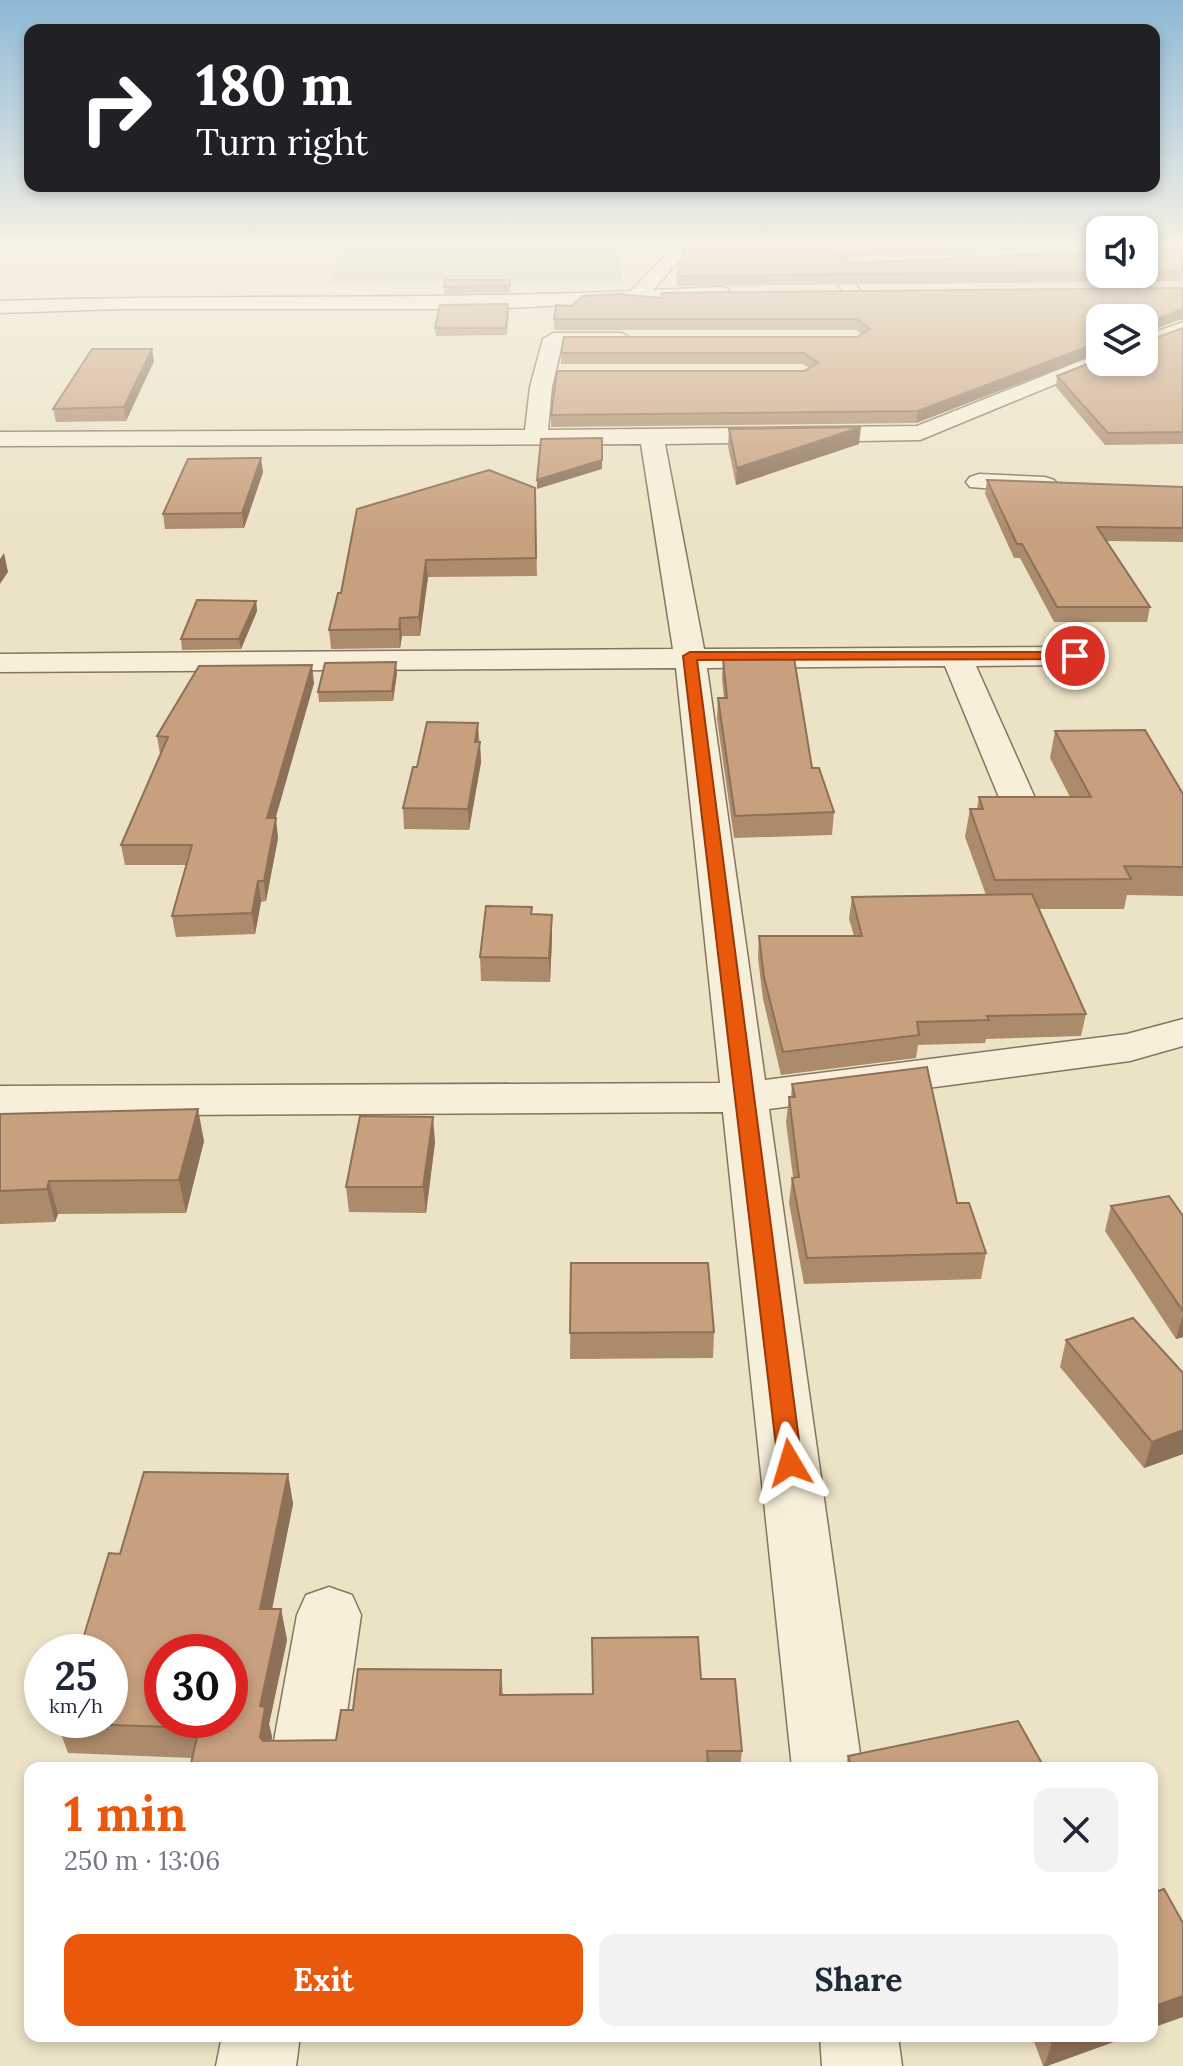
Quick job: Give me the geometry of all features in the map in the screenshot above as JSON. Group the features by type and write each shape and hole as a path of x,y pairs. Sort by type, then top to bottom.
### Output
{"street":[{"path":"536,437 552,373 553,340"},
{"path":"0,439 920,433 1086,366"},
{"path":"652,437 690,656 826,1762"},
{"path":"979,482 1073,486"},
{"path":"0,663 690,656 1075,656"},
{"path":"956,656 1021,807"},
{"path":"0,1101 746,1097 1130,1047 1183,1032"},
{"path":"305,1762 329,1615"},
{"path":"256,2066 260,2042"},
{"path":"860,2042 862,2066"}],"building":[{"path":"563,340 1086,340 1086,347 918,411 551,415 557,371 804,371 818,363 804,353 561,353"},
{"path":"1158,340 1183,340 1183,432 1108,433 1057,376 1086,365 1086,376 1158,376"},
{"path":"92,349 152,349 124,407 53,409"},
{"path":"861,427 737,468 729,429"},
{"path":"602,438 602,460 537,480 541,439"},
{"path":"261,458 242,513 163,514 188,459"},
{"path":"489,470 535,488 536,558 426,560 419,617 400,618 399,629 329,630 338,593 341,593 357,509"},
{"path":"987,480 1183,487 1183,528 1097,527 1150,607 1057,607 1022,544 1017,544"},
{"path":"197,600 256,601 239,639 181,639"},
{"path":"723,658 794,658 812,768 819,768 834,812 735,816 718,698 727,698"},
{"path":"396,662 392,691 318,692 325,663"},
{"path":"312,665 267,818 276,818 264,881 258,881 252,913 172,916 192,845 121,845 168,737 157,736 199,666"},
{"path":"427,722 478,723 475,742 480,742 468,809 403,808 413,767 417,767"},
{"path":"1145,730 1183,794 1183,867 1124,866 1131,879 995,880 970,809 983,809 979,797 1091,797 1055,731"},
{"path":"1032,894 1086,1014 987,1016 989,1020 917,1022 919,1035 783,1052 764,977 759,936 862,936 852,897"},
{"path":"486,906 532,907 531,914 552,915 549,958 480,957"},
{"path":"927,1067 957,1203 969,1203 986,1253 807,1258 792,1178 799,1177 789,1097 795,1097 792,1084"},
{"path":"198,1109 179,1180 49,1181 47,1189 0,1191 0,1114"},
{"path":"360,1116 433,1117 423,1187 346,1187"},
{"path":"1169,1196 1183,1216 1183,1311 1111,1206"},
{"path":"571,1263 708,1263 714,1332 570,1333"},
{"path":"1133,1318 1183,1373 1183,1430 1152,1442 1066,1340"},
{"path":"144,1472 288,1474 260,1609 281,1609 260,1706 265,1707 260,1737 263,1741 336,1740 341,1710 353,1710 358,1669 501,1670 500,1695 593,1694 592,1638 698,1637 701,1679 735,1679 742,1751 707,1751 708,1762 191,1762 197,1738 248,1738 248,1634 144,1634 144,1726 128,1726 128,1634 84,1634 109,1553 120,1554"},
{"path":"1018,1721 1041,1762 850,1762 848,1756"},
{"path":"1164,1889 1183,1923 1183,1996 1158,2005 1158,1891"}],"route":[{"path":"790,1463 690,656 1075,656"}]}
